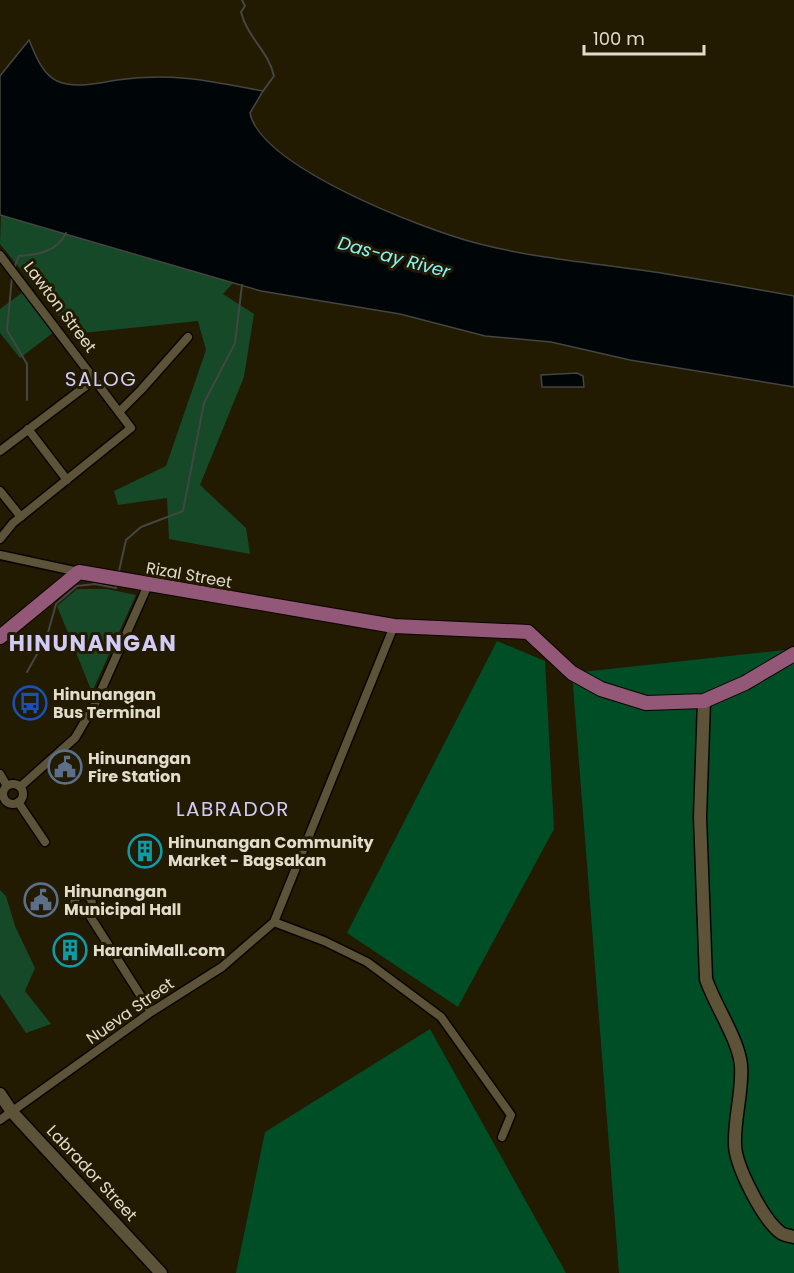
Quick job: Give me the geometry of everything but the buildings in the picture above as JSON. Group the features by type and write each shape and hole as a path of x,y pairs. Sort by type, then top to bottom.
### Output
{"main road":[{"name":"Rizal Street","path":"79,572 394,626 528,632 572,673 601,689 646,703 704,701"},
{"path":"0,637 79,572"},
{"path":"704,701 745,683 794,654"}],"street":[{"name":"Lawton Street","path":"0,255 16,273 131,428 67,480"},
{"path":"0,269 7,262"},
{"path":"119,412 188,337"},
{"path":"0,451 95,379"},
{"path":"0,539 21,517 67,480 28,429"},
{"path":"0,491 21,517"},
{"path":"0,555 79,572"},
{"path":"20,787 75,738 95,704 148,585"},
{"path":"394,626 274,922 324,940 367,962 441,1017 511,1115 502,1137"},
{"path":"704,701 700,817 706,979 712,998 737,1049 741,1065 735,1146 743,1175 758,1204 775,1226 781,1233 794,1237"},
{"path":"0,774 7,786"},
{"path":"12,784 20,787 22,793 18,802 12,804 2,800 7,786 12,784"},
{"path":"18,802 45,842"},
{"path":"88,913 151,1012"},
{"name":"Nueva Street","path":"0,1120 151,1012 222,967 274,922"},
{"name":"Labrador Street","path":"0,1094 12,1112 161,1273"}],"green space":[{"path":"1,215 233,283 223,294 254,314 244,377 200,485 246,528 250,554 169,539 167,498 118,505 114,491 166,466 206,350 198,321 73,334 0,244"},
{"path":"23,292 54,332 20,358 0,333 0,309"},
{"path":"77,589 107,589 136,595 92,692 57,606"},
{"path":"497,641 545,661 554,829 458,1007 347,933"},
{"path":"794,649 794,1273 619,1273 572,673"},
{"path":"0,890 6,896 15,926 35,968 25,991 51,1024 26,1033 0,994"},
{"path":"430,1029 566,1273 236,1273 265,1132"}],"water":[{"name":"Das-ay River","path":"29,40 47,74 57,81 71,85 137,78 173,77 263,91 250,113 261,134 283,154 348,193 452,236 525,254 688,277 794,296 794,387 630,360 551,342 485,336 400,314 261,291 0,215 0,76"},
{"path":"577,373 583,376 584,387 542,387 541,375"}],"waterway":[{"path":"242,0 245,6 241,12 244,21 268,59 274,76 263,91"},
{"path":"14,268 19,256 46,251 57,244 66,233"},
{"path":"12,277 7,330 27,364 27,400"},
{"path":"119,571 126,540 141,527 183,511 204,403 235,343 242,285"},
{"path":"47,636 56,604 77,586 95,584 116,588 116,585"},
{"path":"27,672 41,647"}],"place":[{"name":"Hinunangan Bus Terminal","path":"30,703"},
{"name":"Hinunangan Fire Station","path":"65,767"},
{"name":"Hinunangan Community Market - Bagsakan","path":"145,851"},
{"name":"Hinunangan Municipal Hall","path":"41,900"},
{"name":"HaraniMall.com","path":"70,950"}],"district":[{"name":"SALOG","path":"101,379"},
{"name":"HINUNANGAN","path":"93,643"},
{"name":"LABRADOR","path":"233,809"}]}
